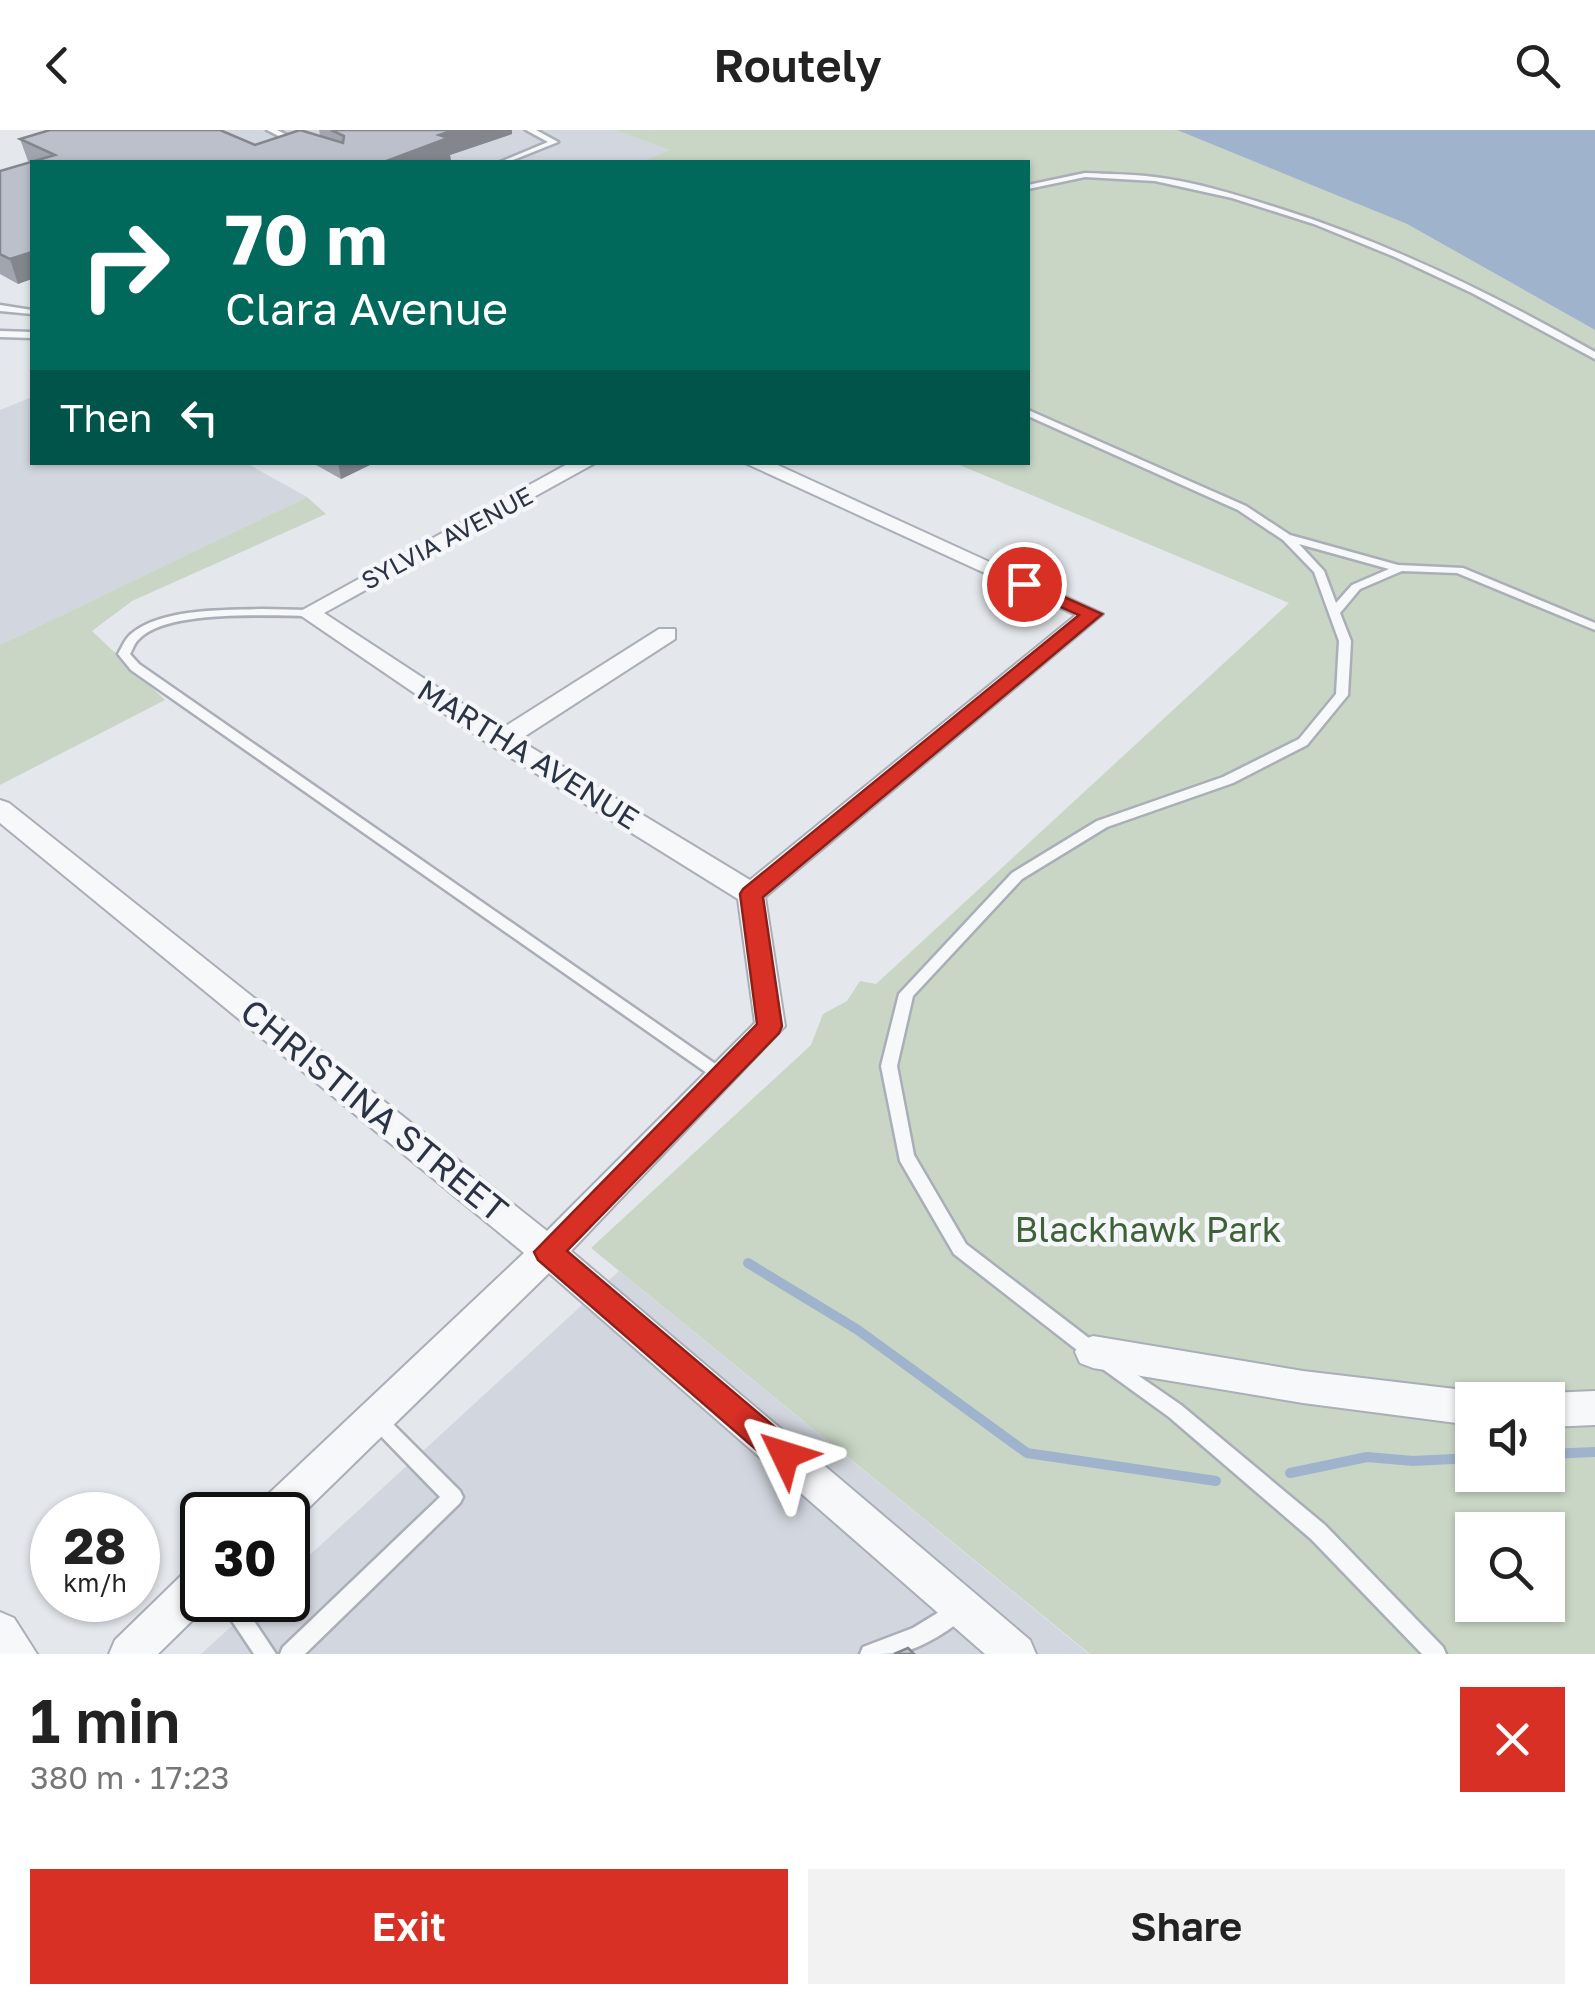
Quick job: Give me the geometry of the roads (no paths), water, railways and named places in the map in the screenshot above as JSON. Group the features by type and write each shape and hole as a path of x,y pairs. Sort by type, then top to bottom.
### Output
{"street":[{"name":"SYLVIA AVENUE","path":"308,612 580,465"},
{"path":"298,1492 548,1252 770,1026 751,894 1092,614 760,465"},
{"name":"MARTHA AVENUE","path":"308,612 500,740 751,894"},
{"path":"500,740 667,634"},
{"name":"CHRISTINA STREET","path":"0,808 548,1252 1016,1654"},
{"path":"1093,1352 1304,1387 1455,1406"},
{"path":"1565,1409 1595,1408"},
{"path":"129,1654 180,1605"},
{"path":"0,1632 17,1654"}],"lane":[{"path":"271,130 315,150"},
{"path":"508,160 554,142 530,130"},
{"path":"1030,186 1054,168"},
{"path":"1360,226 1508,302 1595,356"},
{"path":"0,308 30,312"},
{"path":"0,334 30,335"},
{"path":"1030,413 1242,508 1288,538 1319,571 1345,641 1342,695 1303,742 1228,780 1102,824 1017,876 906,994 889,1066 906,1156 960,1249 1176,1411 1318,1532 1436,1654"},
{"path":"1288,538 1398,568 1459,570 1595,627"},
{"path":"1334,613 1356,586 1398,568"},
{"path":"308,612 177,617 144,627 126,642 124,654 151,678 722,1076"},
{"path":"290,1654 453,1497 374,1418"},
{"path":"870,1654 919,1636 962,1608"},
{"path":"243,1622 266,1654"}],"water":[{"path":"1177,130 1595,130 1595,330 1407,224"}],"waterway":[{"path":"748,1263 858,1330 1027,1453 1216,1481"},
{"path":"1565,1453 1595,1452"},
{"path":"1290,1473 1367,1457 1413,1461 1455,1459"}],"park label":[{"name":"Blackhawk Park","path":"1148,1230"}]}
